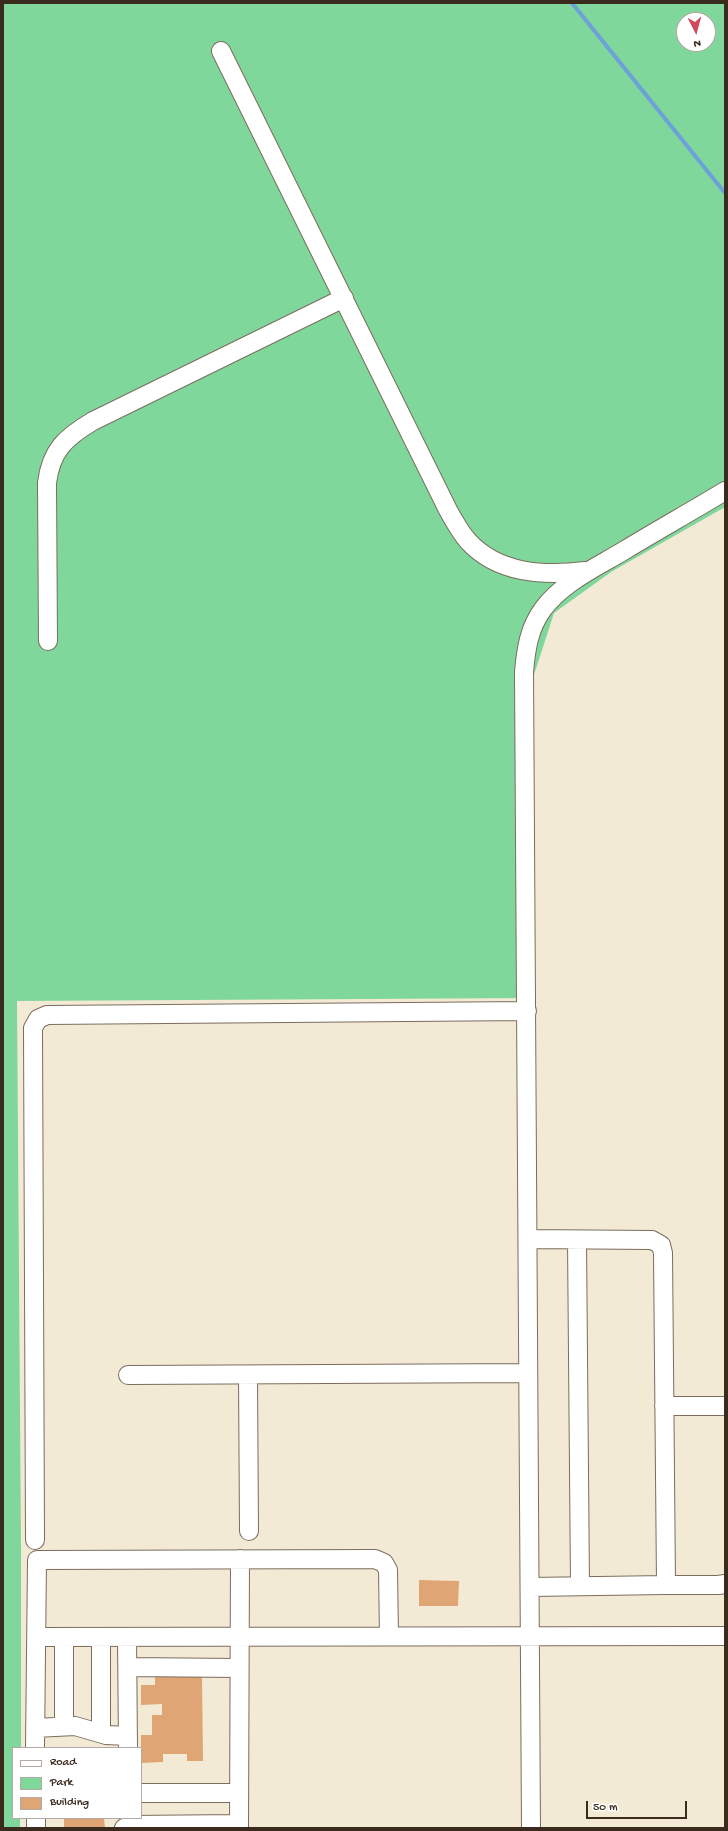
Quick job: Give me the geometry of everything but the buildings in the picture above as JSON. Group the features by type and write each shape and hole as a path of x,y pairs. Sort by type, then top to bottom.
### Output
{"street":[{"path":"221,51 448,510 467,540 475,548 494,560 526,572 549,574 590,570"},
{"path":"48,640 47,483 52,461 63,442 78,430 93,421 344,298"},
{"path":"531,1828 524,672 526,651 533,625 544,608 559,592 590,570 725,491"},
{"path":"35,1540 33,1028 38,1019 47,1014 527,1005"},
{"path":"528,1240 652,1240 660,1245 663,1253 666,1585"},
{"path":"577,1240 580,1586"},
{"path":"128,1375 528,1373"},
{"path":"248,1375 249,1531"},
{"path":"664,1406 725,1406"},
{"path":"35,1747 37,1560 368,1558 380,1560 386,1566 388,1576 389,1636"},
{"path":"124,1828 130,1825 239,1826 240,1559"},
{"path":"530,1587 725,1584"},
{"path":"37,1637 725,1636"},
{"path":"64,1637 64,1726"},
{"path":"101,1637 101,1733"},
{"path":"35,1728 64,1726 82,1727 128,1742 128,1637"},
{"path":"128,1668 239,1668"},
{"path":"142,1793 239,1793"}],"green space":[{"path":"3,3 725,3 725,507 611,572 554,613 532,681 534,998 17,1001 21,1747 12,1747 12,1819 20,1819 20,1828 3,1828"}],"waterway":[{"path":"572,3 725,193"}]}
